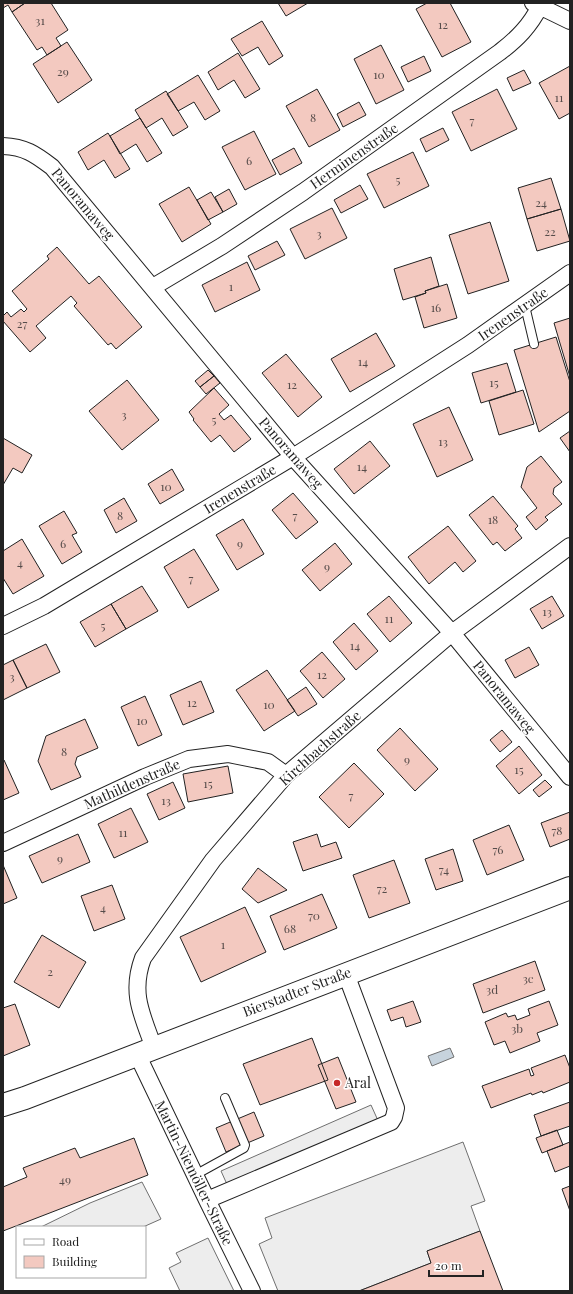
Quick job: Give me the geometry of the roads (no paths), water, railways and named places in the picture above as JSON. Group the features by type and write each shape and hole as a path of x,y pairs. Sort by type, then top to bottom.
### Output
{"main road":[{"name":"Bierstadter Straße","path":"3,1106 570,888"}],"street":[{"path":"536,5 570,20"},
{"name":"Herminenstraße","path":"153,287 222,246 303,192 515,41 534,18 536,5"},
{"name":"Panoramaweg","path":"3,146 26,150 35,154 52,167 293,457 452,633 570,777"},
{"name":"Irenenstraße","path":"3,626 44,606 293,457 468,345 570,273"},
{"name":"Kirchbachstraße","path":"146,1051 142,1015 137,996 136,984 138,971 143,958 213,860 286,775 452,633 570,546"},
{"name":"Mathildenstraße","path":"3,842 144,777 189,759 228,754 268,762 286,775"},
{"path":"207,1200 390,1122 394,1117 396,1108 346,974"},
{"name":"Martin-Niemöller-Straße","path":"146,1051 195,1175 252,1291"}],"lane":[{"path":"525,306 534,344"},
{"path":"195,1175 244,1148 245,1145 225,1098"}],"place":[{"name":"Aral","path":"337,1083"}]}
